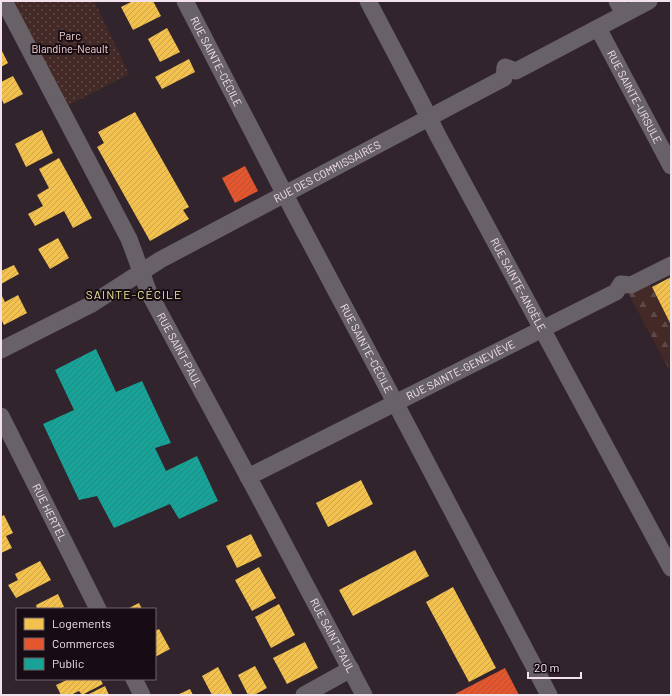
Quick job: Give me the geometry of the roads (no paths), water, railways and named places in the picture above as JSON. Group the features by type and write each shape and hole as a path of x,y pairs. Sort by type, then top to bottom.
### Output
{"street":[{"name":"RUE SAINT-PAUL","path":"4,1 129,239 149,293 364,695"},
{"name":"RUE SAINTE-CÉCILE","path":"185,1 549,695"},
{"name":"RUE SAINTE-ANGÈLE","path":"368,1 438,136 671,568"},
{"name":"RUE DES COMMISSAIRES","path":"1,350 90,305 160,260 504,78 506,67 516,71 598,28 620,8 649,1"},
{"name":"RUE SAINTE-URSULE","path":"598,28 671,166"},
{"name":"RUE SAINTE-GENEVIÈVE","path":"248,477 616,292 621,284 631,285 671,265"},
{"name":"RUE HERTEL","path":"1,416 97,608"},
{"path":"304,695 351,669"},
{"path":"134,680 142,695"}],"district":[{"name":"SAINTE-CÉCILE","path":"134,295"}],"park label":[{"name":"Parc Blandine-Neault","path":"70,42"}]}
